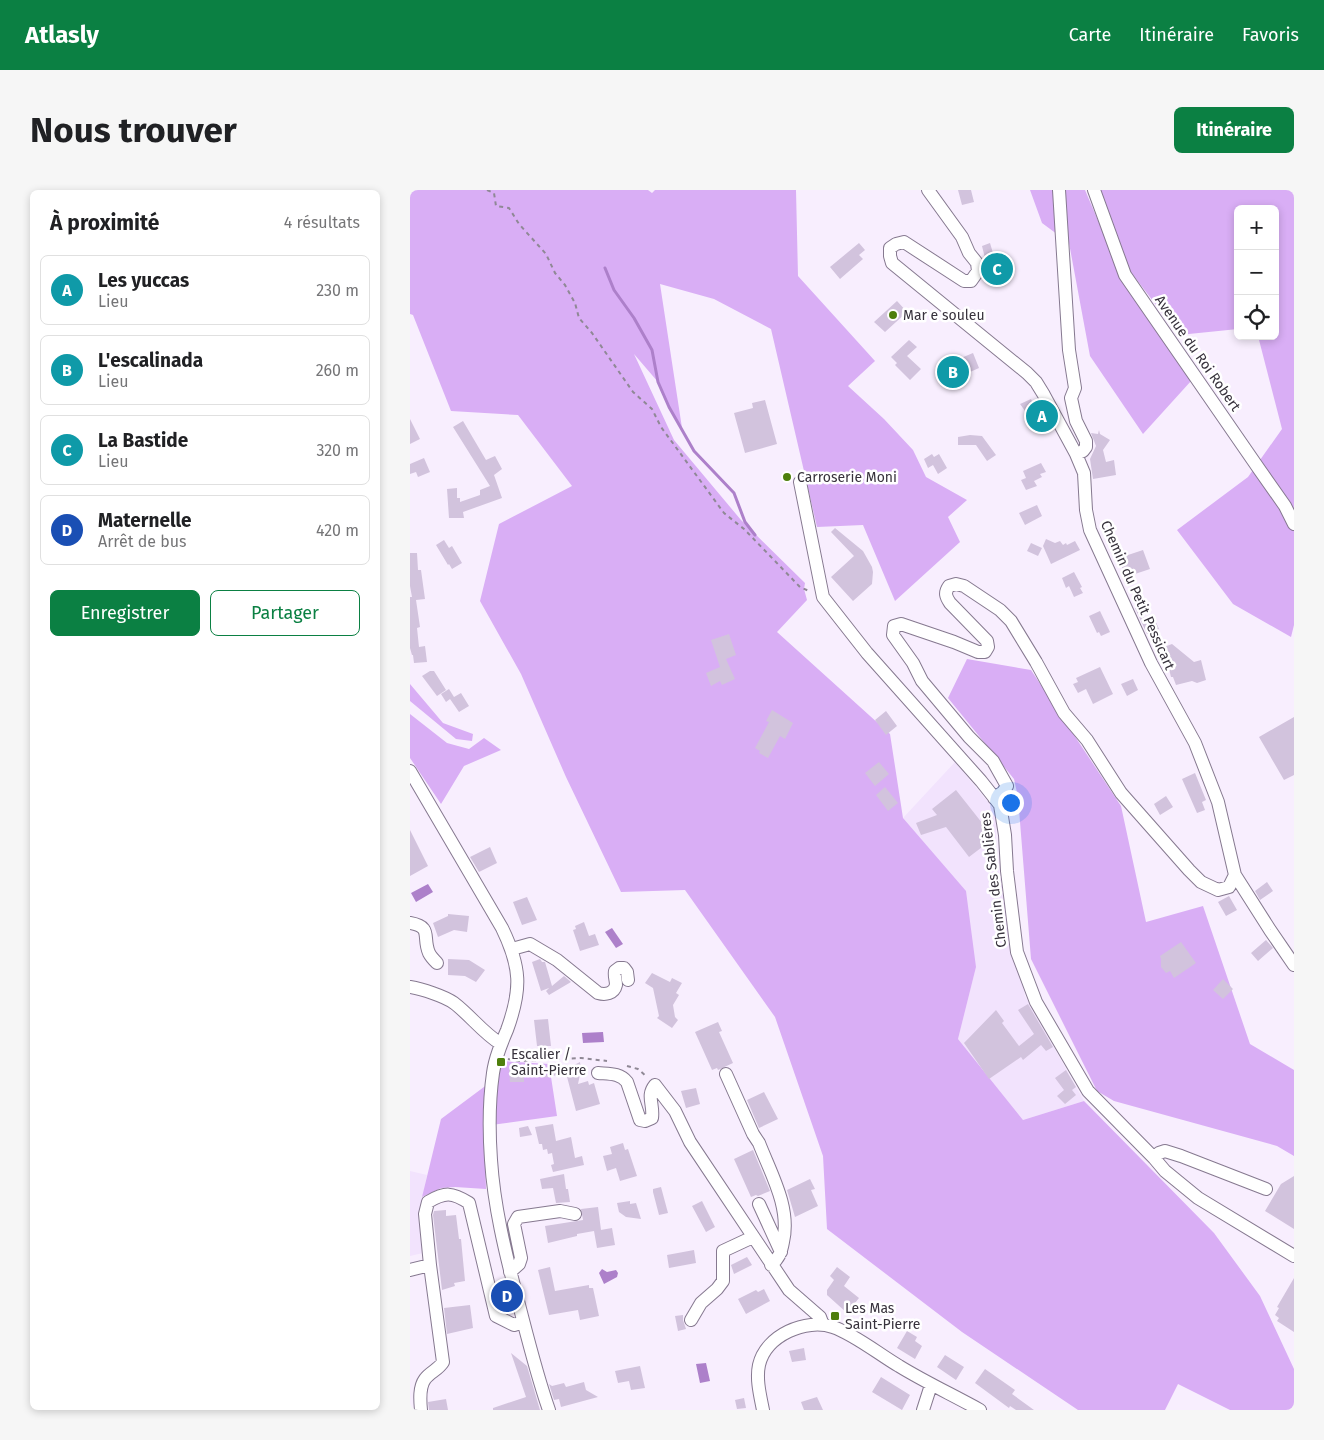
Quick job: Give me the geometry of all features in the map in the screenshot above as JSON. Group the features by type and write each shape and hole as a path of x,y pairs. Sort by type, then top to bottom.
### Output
{"street":[{"name":"Chemin du Petit Pessicart","path":"928,190 962,237 969,253 977,263 978,271 971,281 964,281 904,242 890,248 892,263 1031,378 1044,395 1076,454 1084,473 1086,510 1090,530 1151,663 1195,743 1218,802 1235,875 1294,965"},
{"path":"1059,190 1069,350 1075,388 1071,398 1076,421 1086,441 1086,447 1083,452 1076,454"},
{"name":"Avenue du Roi Robert","path":"1094,190 1125,276 1260,469 1285,506 1294,524"},
{"path":"800,482 823,597"},
{"path":"994,798 1003,792 1007,786 1003,776 993,761 969,737 922,681 893,635 894,626 897,624 908,625 978,652 985,652 988,647 986,642 950,603 946,596 946,590 949,586 956,584 974,592 1000,610 1011,621 1064,713 1087,740 1121,793 1189,870 1201,882 1218,890 1229,887 1235,875"},
{"name":"Chemin des Sablières","path":"823,597 868,653 930,722 1000,805 1005,835 1007,871 1017,952 1036,1002 1088,1091 1165,1171 1198,1198 1294,1256"},
{"path":"410,772 498,920 512,949 518,974 518,993 514,1009 493,1073 491,1160 497,1207 510,1272 540,1386 549,1410"},
{"path":"410,923 421,925 426,931 429,953 437,963"},
{"path":"512,949 530,944 557,960 598,993 604,995 611,993 616,986 615,971 619,968 624,968 627,972 628,980"},
{"path":"410,988 420,988 453,1002 488,1036 501,1044"},
{"path":"598,1073 618,1075 624,1078 640,1120 645,1121 652,1118 653,1105 650,1095 655,1085 675,1111 690,1142 732,1203 771,1265 789,1290 820,1318 822,1325"},
{"path":"726,1074 752,1134 759,1143 785,1209 786,1230 781,1252 778,1259 771,1265"},
{"path":"1154,1158 1159,1153 1165,1152 1181,1156 1266,1189"},
{"path":"421,1410 419,1398 425,1378 439,1368 443,1362 425,1214 428,1202 440,1195 458,1196 469,1203 496,1316 514,1325 523,1322"},
{"path":"759,1204 781,1252"},
{"path":"510,1272 519,1264 521,1258 514,1224 518,1217 560,1211 575,1214"},
{"path":"691,1320 701,1303 718,1289 723,1281 723,1251 753,1237"},
{"path":"410,1270 430,1265"},
{"path":"763,1410 758,1375 760,1362 769,1347 781,1336 796,1328 810,1325 835,1328 931,1385 980,1410"},
{"path":"923,1410 931,1385"}],"path":[{"path":"487,190 494,193 496,206 509,208 519,224 546,254 555,273 565,285 575,303 579,318 592,333 633,392 652,409 661,428 724,513 744,529 800,587 823,597"},
{"path":"497,1057 518,1061 536,1060"}],"shaded area":[{"path":"410,190 648,190 652,193 655,190 796,190 798,276 875,361 848,386 884,419 913,450 926,477 967,500 948,517 960,542 895,601 863,525 817,527 771,329 714,299 660,284 682,428 669,407 658,382 634,354 674,440 741,520 805,583 804,589 807,600 777,632 890,734 903,818 966,891 976,967 958,1039 1023,1120 1084,1101 1214,1233 1260,1296 1294,1369 1294,1410 1230,1410 1178,1384 1165,1410 1078,1410 962,1332 827,1229 823,1156 775,1017 685,890 621,892 566,777 521,674 480,601 499,524 572,486 518,415 451,411 413,315 410,314"},
{"path":"1030,190 1085,190 1128,291 1191,381 1143,434 1090,356 1069,243 1042,223"},
{"path":"1100,190 1294,190 1294,625 1291,637 1233,604 1177,530 1248,477 1282,429 1259,340 1279,340 1279,205 1234,205 1234,329 1179,335 1130,271"},
{"path":"967,659 1031,670 1121,806 1146,922 1203,906 1250,1044 1294,1070 1294,1156 1277,1146 1114,1101 1097,1091 1031,959 1018,797 1014,779 948,698"},
{"path":"410,684 443,723 473,734 472,741 456,739 410,701"},
{"path":"410,714 447,743 469,749 484,738 501,750 464,766 441,804 410,758"},
{"path":"955,762 996,812 996,858 1025,996 1084,1101 1023,1120 958,1039 976,967 903,818"},
{"path":"428,884 433,892 416,902 411,893"},
{"path":"612,928 623,944 616,948 605,932"},
{"path":"603,1032 604,1042 583,1043 582,1033"},
{"path":"500,1061 549,1064 557,1116 484,1126 486,1189 441,1188 422,1197 441,1119 496,1078"},
{"path":"410,1171 427,1175 419,1214 423,1253 410,1256"},
{"path":"602,1269 607,1272 616,1270 618,1273 617,1277 604,1284 599,1273"},
{"path":"706,1363 710,1381 700,1383 696,1364"}],"building":[{"path":"958,190 971,190 974,202 962,205"},
{"path":"859,243 865,250 859,255 863,259 840,279 830,267"},
{"path":"990,243 993,253 1001,252 1001,257 1005,257 1006,262 1011,261 1012,279 1003,279 1003,276 984,277 986,262 982,246"},
{"name":"Mar e souleu","path":"897,301 907,312 885,332 874,322"},
{"path":"909,340 917,347 907,356 921,369 910,380 895,365 897,363 891,357"},
{"path":"973,353 979,368 970,372 950,389 940,377 961,358"},
{"path":"1031,399 1034,406 1037,405 1039,411 1043,409 1052,426 1036,432 1020,404"},
{"path":"765,400 777,444 745,453 734,413 753,408 752,403"},
{"path":"410,419 420,439 410,444"},
{"path":"463,421 486,460 495,456 502,469 494,475 502,498 463,512 464,518 449,518 447,489 457,488 457,498 460,498 460,502 480,495 480,490 490,486 453,427"},
{"path":"1099,430 1100,434 1110,440 1103,450 1106,462 1114,460 1116,475 1093,479 1090,459 1096,446 1091,433 1098,434"},
{"path":"982,436 996,455 987,461 976,445 958,445 958,437"},
{"path":"932,454 934,457 939,454 947,468 938,474 933,465 928,468 924,459"},
{"path":"424,458 430,472 418,477 416,472 410,474 410,464"},
{"path":"1041,463 1046,472 1040,474 1042,477 1034,481 1037,486 1026,490 1021,480 1026,478 1023,471"},
{"path":"1037,505 1042,516 1025,525 1019,513"},
{"path":"835,528 863,551 872,567 872,584 853,601 831,577 854,556 831,532"},
{"path":"1046,539 1055,543 1060,541 1063,545 1075,541 1080,550 1051,564 1043,546"},
{"path":"444,540 449,548 452,546 462,563 452,569 436,545"},
{"path":"1031,543 1042,548 1038,556 1027,551"},
{"path":"1143,550 1150,569 1135,574 1133,570 1124,573 1118,555 1127,552 1128,555"},
{"path":"410,553 417,553 418,570 421,570 425,599 416,600 420,627 417,628 419,647 425,646 427,662 414,663 410,648 410,597 412,597"},
{"path":"1074,572 1083,593 1074,597 1069,586 1066,588 1062,578"},
{"path":"1139,607 1144,618 1148,616 1151,622 1155,620 1159,629 1147,634 1135,608"},
{"path":"1100,611 1110,632 1101,636 1099,632 1097,633 1089,616"},
{"path":"729,634 736,655 726,659 735,679 722,685 720,681 711,686 706,673 720,667 711,640"},
{"path":"1172,644 1194,662 1201,660 1206,680 1176,685 1173,677 1171,677 1166,657 1160,660 1156,650"},
{"path":"1100,667 1113,694 1093,704 1086,689 1078,693 1073,684 1078,682 1076,678"},
{"path":"430,671 434,671 446,690 437,696 422,676"},
{"path":"1133,679 1138,690 1127,696 1121,684"},
{"path":"449,689 454,697 461,693 469,706 459,712 450,699 446,702 441,694"},
{"path":"772,710 793,723 785,739 780,736 768,758 759,753 760,751 755,748 769,722 766,721"},
{"path":"886,711 897,726 886,735 875,720"},
{"path":"1294,717 1294,775 1284,780 1259,737"},
{"path":"879,762 889,774 875,786 865,773"},
{"path":"1195,773 1206,800 1202,802 1205,810 1197,813 1182,779"},
{"path":"885,787 898,803 888,811 876,795"},
{"path":"956,790 994,838 969,857 946,827 921,835 916,823 937,815 932,809"},
{"path":"1166,796 1173,807 1160,815 1154,804"},
{"path":"410,830 428,866 410,876"},
{"path":"490,847 497,863 479,872 470,857"},
{"path":"1267,882 1273,891 1260,900 1255,891"},
{"path":"1229,896 1237,910 1226,916 1218,902"},
{"path":"527,897 537,920 522,925 513,902"},
{"path":"448,914 469,916 467,932 454,930 438,937 433,923 448,916"},
{"path":"584,922 589,936 595,934 599,945 580,951 573,930 576,929 575,926"},
{"path":"1266,940 1273,948 1258,961 1251,953"},
{"path":"1181,942 1196,963 1174,978 1170,971 1166,973 1161,967 1160,956"},
{"path":"448,959 469,960 485,970 476,982 465,976 448,975"},
{"path":"540,959 542,962 545,962 552,986 564,976 571,982 549,995 546,991 549,988 541,991 532,962"},
{"path":"652,973 670,982 672,978 682,983 676,993 679,995 673,1005 675,1017 678,1020 672,1028 657,1018 659,1016 653,988 645,983"},
{"path":"1223,979 1233,989 1223,999 1213,990"},
{"path":"1028,1004 1053,1047 1046,1051 1041,1045 1023,1060 1021,1057 989,1079 964,1043 996,1010 1004,1021 1002,1023 1019,1046 1034,1034 1018,1010"},
{"path":"548,1019 551,1046 537,1046 534,1020"},
{"path":"718,1022 722,1031 719,1032 733,1063 718,1070 717,1068 712,1070 695,1032"},
{"path":"580,1062 581,1070 578,1084 588,1081 589,1085 594,1083 600,1104 576,1111 566,1073 544,1078 554,1067 574,1065"},
{"path":"509,1070 524,1070 524,1082 510,1082"},
{"path":"1066,1070 1076,1087 1072,1090 1076,1095 1065,1104 1057,1096 1064,1090 1055,1078"},
{"path":"696,1088 700,1104 686,1108 681,1091"},
{"path":"764,1092 778,1119 759,1128 747,1100"},
{"path":"553,1124 556,1141 571,1137 575,1158 582,1156 584,1165 553,1172 551,1165 554,1164 552,1153 548,1154 547,1149 543,1150 542,1144 539,1144 535,1127"},
{"path":"528,1126 532,1135 520,1137 519,1128"},
{"path":"623,1143 625,1150 628,1149 637,1176 620,1181 616,1168 607,1171 603,1156 612,1154 610,1147"},
{"path":"753,1150 770,1191 751,1197 734,1159"},
{"path":"564,1174 570,1202 556,1203 553,1188 542,1189 540,1179"},
{"path":"1294,1176 1294,1229 1265,1211 1281,1184"},
{"path":"810,1179 815,1189 811,1190 818,1206 795,1217 787,1190"},
{"path":"661,1187 668,1213 659,1215 653,1189"},
{"path":"630,1201 630,1204 636,1203 641,1219 626,1217 619,1212 617,1203"},
{"path":"702,1201 715,1227 706,1232 692,1206"},
{"path":"598,1207 601,1230 612,1228 615,1245 597,1248 594,1231 548,1243 545,1226 583,1220 581,1209"},
{"path":"446,1210 446,1216 456,1215 459,1239 461,1239 465,1281 454,1283 455,1286 442,1290 433,1215 434,1211"},
{"path":"694,1250 696,1263 669,1268 667,1255"},
{"path":"747,1257 752,1265 734,1274 731,1265"},
{"path":"550,1267 555,1291 589,1285 589,1288 593,1288 599,1316 580,1320 578,1310 549,1315 538,1270"},
{"path":"837,1267 850,1277 844,1286 859,1298 847,1313 827,1295 827,1290 834,1280 830,1276"},
{"path":"1294,1278 1294,1332 1277,1321 1279,1318 1275,1315 1279,1308 1277,1307"},
{"path":"764,1289 770,1301 746,1314 738,1299 756,1290 758,1292"},
{"path":"470,1305 473,1328 447,1334 444,1308"},
{"path":"683,1315 686,1329 678,1331 675,1316"},
{"path":"907,1331 917,1337 915,1341 922,1346 915,1359 897,1348"},
{"path":"804,1348 806,1360 792,1362 789,1351"},
{"path":"511,1353 527,1366 540,1410 493,1410 493,1408 526,1397"},
{"path":"945,1355 964,1367 956,1380 937,1367"},
{"path":"640,1366 645,1388 631,1390 629,1381 618,1383 615,1371"},
{"path":"985,1369 1015,1390 1012,1394 1034,1410 1016,1410 1010,1406 1009,1408 975,1383"},
{"path":"881,1377 910,1395 902,1410 872,1392"},
{"path":"584,1382 586,1390 598,1397 561,1407 559,1399 554,1400 549,1384 552,1386 564,1383 566,1387"},
{"path":"817,1397 823,1410 804,1410 801,1402"},
{"path":"744,1398 746,1408 737,1409 735,1400"},
{"path":"446,1399 448,1410 429,1410 428,1402"}],"waterway":[{"path":"605,268 614,290 634,318 652,350 658,382 669,407 694,451 734,493 745,522 755,535"}],"place":[{"name":"La Bastide","path":"997,269"},
{"name":"Mar e souleu","path":"893,315"},
{"name":"L'escalinada","path":"953,372"},
{"name":"Les yuccas","path":"1042,416"},
{"name":"Carroserie Moni","path":"787,477"},
{"name":"Escalier / Saint-Pierre","path":"501,1062"},
{"name":"Maternelle","path":"507,1296"},
{"name":"Les Mas Saint-Pierre","path":"835,1316"}]}
